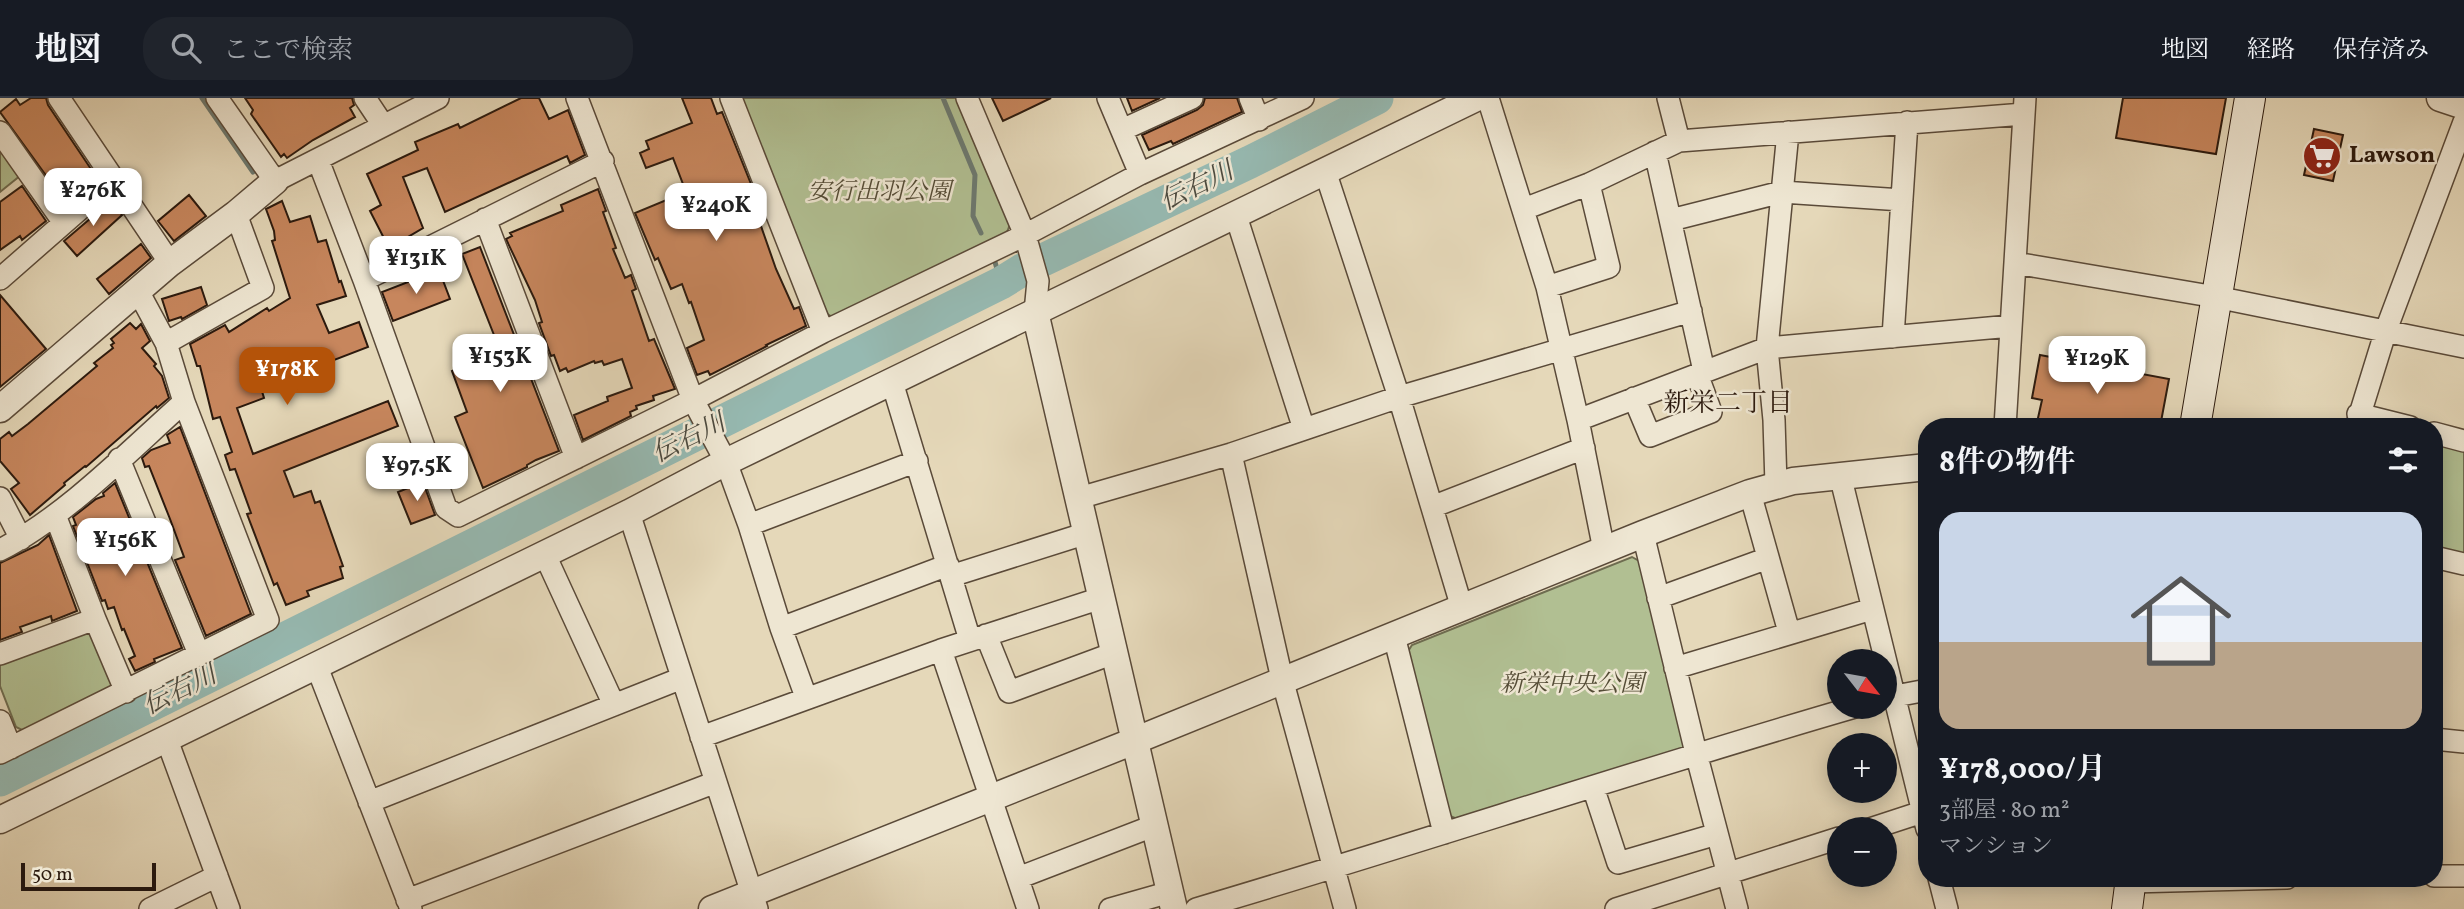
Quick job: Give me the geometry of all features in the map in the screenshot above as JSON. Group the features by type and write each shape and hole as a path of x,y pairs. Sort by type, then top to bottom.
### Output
{"main road":[{"path":"2196,418 2250,98"}],"street":[{"path":"59,98 170,263"},
{"path":"217,98 275,181"},
{"path":"365,98 383,125"},
{"path":"0,409 170,263 275,181 438,98"},
{"path":"577,98 693,401 725,461 749,524 781,628 806,697"},
{"path":"731,98 823,332"},
{"path":"967,98 1025,236 1038,281 1035,312 1172,901 1110,909"},
{"path":"1108,98 1140,174"},
{"path":"1122,130 1192,98"},
{"path":"1250,98 1259,120"},
{"path":"318,160 446,508 458,516 693,401 823,332 1025,236 1140,174 1303,98"},
{"path":"0,820 545,555 725,461 1476,98"},
{"path":"1488,98 1547,287 1578,420 1604,550"},
{"path":"1668,98 1679,141"},
{"path":"2440,98 2464,106"},
{"path":"1524,209 1589,184 1679,141 1907,122 2024,106 2006,418"},
{"path":"1893,337 1907,122"},
{"path":"2358,418 2386,330 2455,176 2464,122"},
{"path":"0,132 64,223"},
{"path":"1776,485 1774,419 1767,348 1788,132"},
{"path":"1634,398 1650,436 1711,412 1701,372 1691,310 1654,152"},
{"path":"364,279 603,161"},
{"path":"1325,171 1399,397 1462,608"},
{"path":"0,279 113,180"},
{"path":"1547,287 1609,267 1589,184"},
{"path":"1671,220 1782,192 1902,200"},
{"path":"166,343 263,288 236,214"},
{"path":"1236,216 1304,429"},
{"path":"485,219 576,458"},
{"path":"2015,263 2216,297 2464,347"},
{"path":"0,721 5,751 268,620 184,402 166,343 138,291"},
{"path":"1079,499 1231,454 1399,397 1691,310"},
{"path":"1578,420 1767,348 2011,326"},
{"path":"892,382 950,571 978,637 1009,692 1114,653"},
{"path":"0,550 22,539 55,515 184,402"},
{"path":"2443,435 2464,441"},
{"path":"1432,508 1584,448"},
{"path":"1231,454 1282,679 1345,909"},
{"path":"120,459 199,654"},
{"path":"749,524 917,461"},
{"path":"712,909 755,901 992,797 1643,534 1751,494 1776,485 1840,475 1918,468"},
{"path":"1840,475 1880,649"},
{"path":"1751,494 1789,632"},
{"path":"0,498 22,539"},
{"path":"629,513 755,901"},
{"path":"55,515 126,692"},
{"path":"781,628 950,571 1087,533"},
{"path":"1643,534 1737,909"},
{"path":"545,555 614,705"},
{"path":"1658,598 1768,558"},
{"path":"2443,558 2464,564"},
{"path":"701,737 806,697 1101,597"},
{"path":"1675,668 1872,609"},
{"path":"0,654 95,619"},
{"path":"1394,636 1444,833"},
{"path":"941,650 1028,909"},
{"path":"317,667 409,904 716,782"},
{"path":"369,803 682,678"},
{"path":"1897,696 1918,692"},
{"path":"1196,909 1593,788 1696,753 1827,715"},
{"path":"1895,719 1918,800"},
{"path":"167,740 229,909"},
{"path":"2443,741 2464,742"},
{"path":"1593,788 1618,863 1717,834"},
{"path":"1897,825 1918,822"},
{"path":"1018,878 1153,826"},
{"path":"1616,909 1827,842"},
{"path":"150,909 216,876"},
{"path":"2443,876 2464,876"},
{"path":"1941,887 1947,909"},
{"path":"2130,890 2155,887"}],"green space":[{"name":"安行出羽公園","path":"742,98 958,98 1011,222 1005,237 836,319 824,312"},
{"path":"0,145 21,175 0,192"},
{"path":"2443,444 2464,449 2464,557 2443,551"},
{"name":"新栄中央公園","path":"1632,557 1639,561 1686,744 1681,753 1457,819 1448,815 1407,653 1412,645"},
{"path":"88,632 95,636 113,684 110,690 26,732 16,727 0,686 0,664"}],"building":[{"path":"31,98 46,98 95,175 93,180 66,203 0,112 16,99 20,105"},
{"path":"245,98 352,98 354,105 350,108 355,117 287,158 284,154 281,157 251,114 253,110"},
{"path":"521,98 539,98 549,119 568,110 585,155 570,163 567,156 445,212 427,168 403,177 423,228 389,248 370,211 381,205 367,174 418,150 415,142 458,124 460,128"},
{"path":"682,98 711,98 717,114 722,112 751,184 747,186 776,269 794,309 799,307 806,326 710,375 708,371 697,375 687,348 704,340 691,302 689,303 682,284 671,289 635,213 686,192 673,158 646,168 640,153 649,149 646,141 692,123"},
{"path":"992,98 1051,98 1003,121"},
{"path":"1127,98 1160,98 1132,111"},
{"path":"1205,98 1237,98 1242,112 1173,144 1171,141 1149,150 1142,135 1197,110 1203,105"},
{"path":"2123,98 2226,98 2216,154 2116,138"},
{"path":"2314,129 2343,135 2333,181 2304,175"},
{"path":"22,186 46,221 22,240 20,236 0,250 0,202"},
{"path":"598,189 616,248 613,249 625,278 631,275 636,289 632,291 649,341 654,339 675,389 653,396 654,400 636,406 637,409 630,412 631,416 583,440 574,415 608,401 607,397 632,388 622,359 604,365 602,361 594,361 568,372 566,368 560,371 554,355 551,356 539,323 542,322 535,300 506,239 512,236 510,233 563,211 561,205"},
{"path":"189,195 206,216 174,241 158,221"},
{"path":"112,200 122,215 77,256 64,241"},
{"path":"282,201 290,222 310,216 318,242 326,240 339,282 341,281 346,296 317,305 329,333 359,322 368,347 261,388 264,398 237,408 253,454 388,401 398,426 284,471 294,497 311,491 315,503 320,501 343,566 340,567 343,578 307,591 309,596 286,605 277,583 274,585 247,514 251,513 235,469 230,470 225,455 232,452 220,417 213,419 200,366 197,366 190,344 225,325 229,332 267,308 269,311 290,298 272,241 275,240 274,231 266,209"},
{"path":"141,244 151,258 109,294 97,279"},
{"path":"480,247 559,451 483,488 455,417 467,412 452,371 480,359 475,345 479,344 478,340 494,335 462,254"},
{"path":"439,270 450,299 393,321 382,292"},
{"path":"201,287 207,305 182,319 181,317 169,321 162,299"},
{"path":"0,295 46,349 0,387"},
{"path":"130,323 136,329 141,324 150,341 142,348 156,364 154,366 162,376 169,398 64,483 65,485 30,515 11,489 19,483 0,461 0,439 9,432 12,436 28,424 97,366 94,363 113,348 111,339"},
{"path":"2040,355 2169,379 2162,418 2038,418 2042,400 2032,398"},
{"path":"180,427 251,614 206,636 175,560 184,557 149,466 145,467 142,458 151,450 170,443 167,435"},
{"path":"423,482 435,515 411,524 398,492"},
{"path":"115,483 182,648 154,659 155,662 135,671 129,659 135,656 124,629 122,630 114,607 108,609 105,600 102,601 73,526 76,525 73,517 104,496 103,493"},
{"path":"49,535 77,611 52,621 51,616 20,627 22,632 0,640 0,563 38,545"}],"waterway":[{"path":"202,98 253,172"},
{"path":"943,98 975,175 973,216 981,233"},
{"name":"伝右川","path":"0,780 1001,283 1022,270 1250,162 1377,98"},
{"path":"995,262 1001,283"}],"place":[{"name":"Lawson","path":"2322,156"}],"district":[{"name":"新栄二丁目","path":"1728,404"}]}
